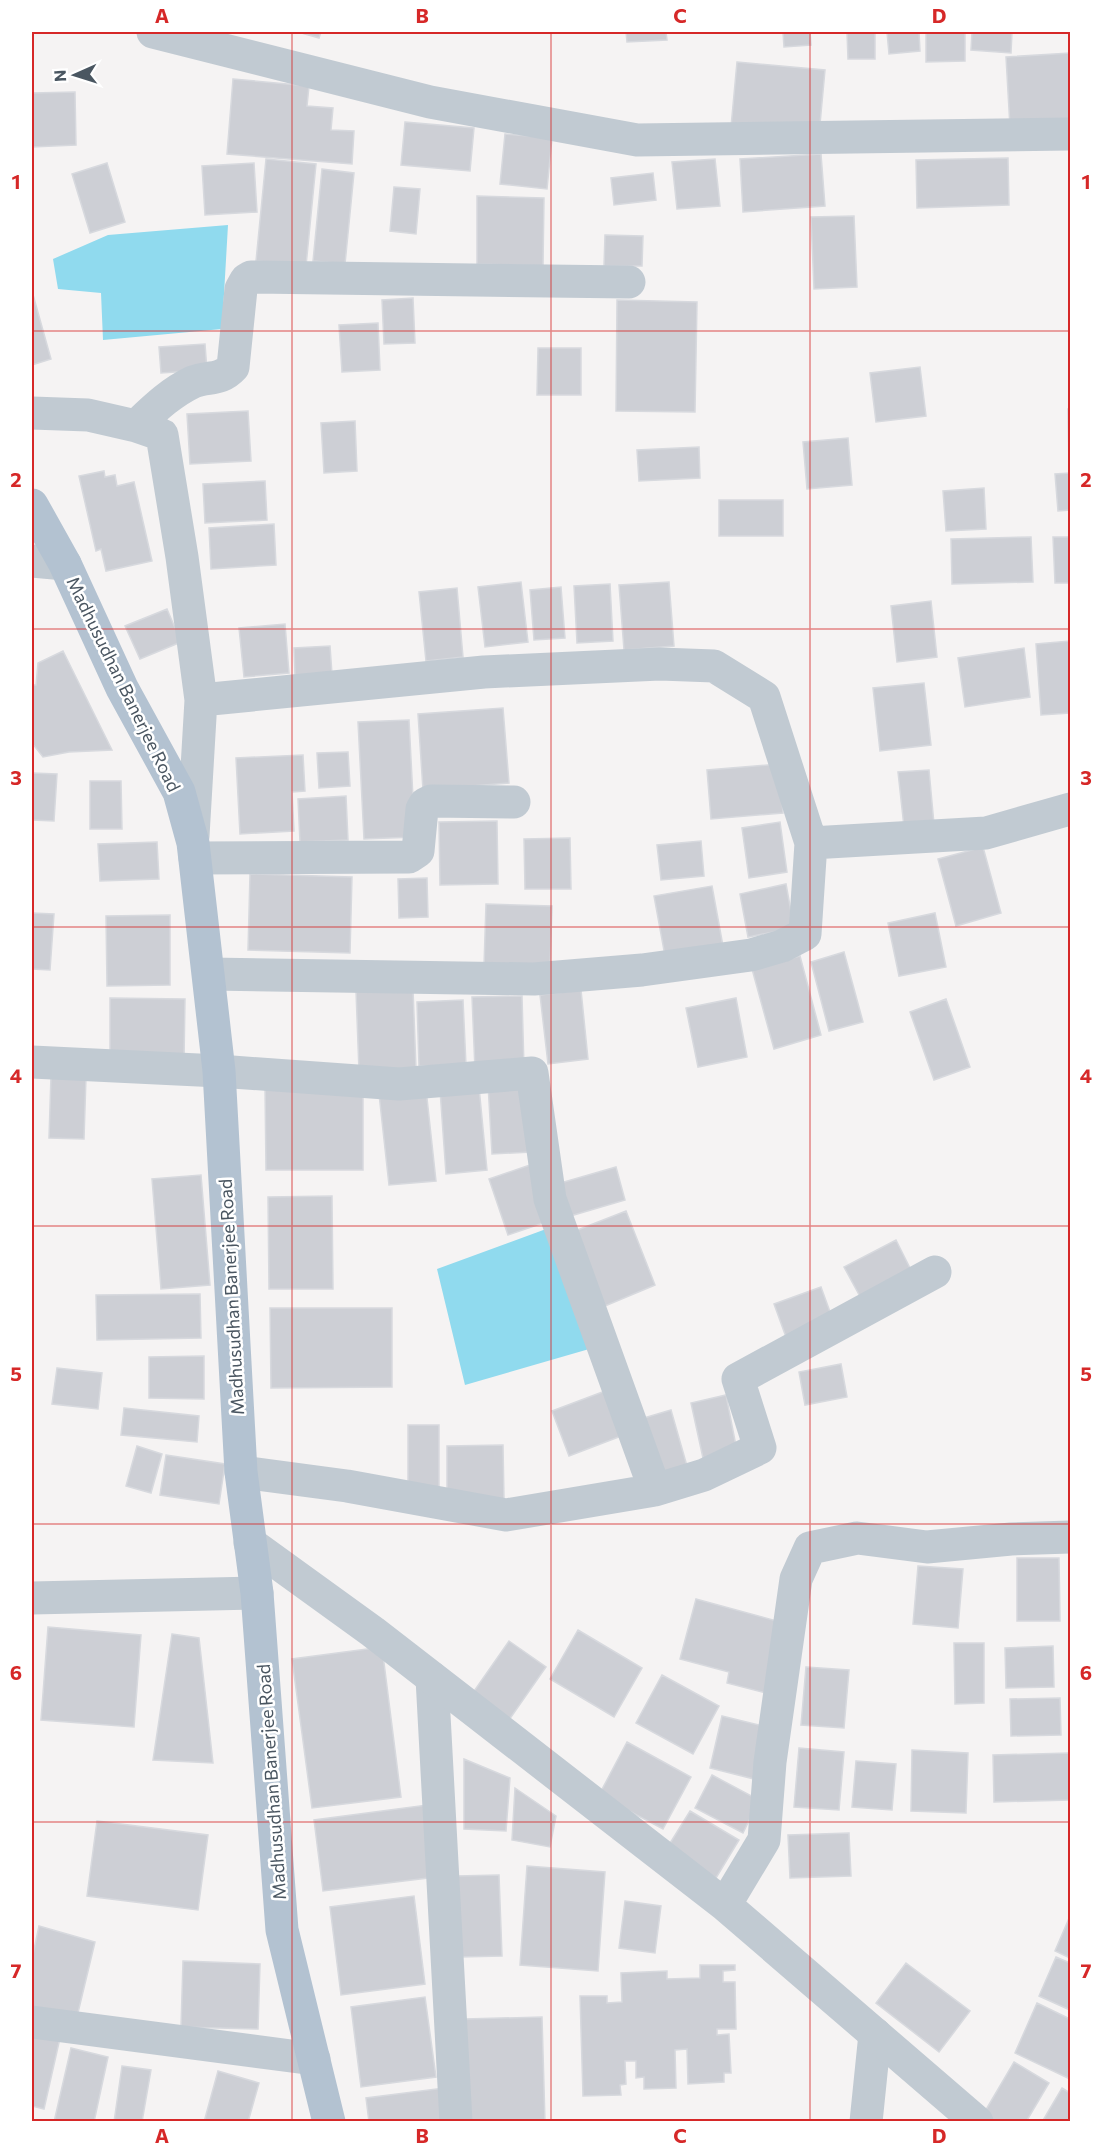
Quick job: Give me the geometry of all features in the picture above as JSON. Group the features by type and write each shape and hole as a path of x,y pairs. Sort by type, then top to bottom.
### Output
{"main road":[{"name":"Madhusudhan Banerjee Road","path":"32,505 65,564 122,688 178,792 194,851 219,1071 241,1472 257,1593 282,1930 329,2121"}],"street":[{"path":"153,32 430,102 637,140 1071,134"},
{"path":"136,426 165,398 196,381 227,374 233,367 241,289 250,276 629,282"},
{"path":"32,413 88,415 136,426 162,435 182,556 201,700 194,851 409,857 418,851 422,809 430,801 514,802"},
{"path":"32,561 65,564"},
{"path":"201,700 484,672 660,664 714,666 764,697 811,843 805,933 782,946 751,955 642,970 534,979 209,974"},
{"path":"811,843 986,833 1071,809"},
{"path":"32,1062 219,1071 399,1084 532,1073 550,1199 655,1490"},
{"path":"241,1472 346,1486 506,1515 655,1490 704,1474 760,1448 738,1379 934,1272"},
{"path":"725,1905 764,1840 770,1762 796,1579 810,1548 856,1538 927,1547 1011,1539 1071,1537"},
{"path":"250,1543 432,1678 725,1905 977,2121"},
{"path":"32,1598 257,1593"},
{"path":"432,1678 456,2121"},
{"path":"32,2022 314,2059"},
{"path":"866,2121 875,2034"}],"water":[{"path":"228,225 222,329 103,340 101,293 58,289 53,259 108,235"},
{"path":"557,1225 603,1345 465,1385 437,1269"}],"building":[{"path":"298,32 321,32 319,38"},
{"path":"626,32 666,32 667,40 627,42"},
{"path":"783,32 810,32 811,45 784,47"},
{"path":"847,32 875,32 875,59 848,59"},
{"path":"887,32 919,32 920,51 889,54"},
{"path":"926,32 965,32 965,61 926,62"},
{"path":"972,32 1012,32 1011,53 971,50"},
{"path":"1070,53 1070,123 1010,127 1006,57"},
{"path":"737,62 825,70 819,135 731,127"},
{"path":"233,79 309,86 307,106 333,108 331,130 354,131 352,164 227,154"},
{"path":"75,92 76,145 32,147 32,93"},
{"path":"405,122 474,128 470,171 401,165"},
{"path":"505,134 552,138 547,189 500,184"},
{"path":"821,154 825,206 743,212 740,159"},
{"path":"1008,158 1009,205 917,208 916,160"},
{"path":"266,159 316,164 306,266 256,261"},
{"path":"715,159 720,206 677,209 672,162"},
{"path":"107,163 125,222 90,233 72,174"},
{"path":"254,163 257,212 205,215 202,166"},
{"path":"322,169 354,173 345,264 313,261"},
{"path":"653,173 656,200 614,205 611,178"},
{"path":"394,187 420,189 416,234 390,231"},
{"path":"477,196 544,198 543,266 477,264"},
{"path":"854,216 857,287 814,289 811,217"},
{"path":"605,235 643,236 642,266 604,266"},
{"path":"32,291 51,359 32,365"},
{"path":"413,298 415,343 384,344 382,300"},
{"path":"617,300 697,302 695,412 616,411"},
{"path":"378,323 380,370 342,372 339,325"},
{"path":"205,344 207,370 161,373 159,347"},
{"path":"538,348 581,348 581,395 537,395"},
{"path":"920,367 926,416 876,422 870,373"},
{"path":"1068,409 1070,409 1070,468 1069,468"},
{"path":"248,411 251,461 190,464 187,414"},
{"path":"355,421 357,471 324,473 321,423"},
{"path":"848,438 852,485 807,489 803,442"},
{"path":"699,447 700,478 639,481 637,450"},
{"path":"104,471 105,477 115,475 117,486 134,482 152,561 106,571 101,549 96,551 79,476"},
{"path":"1070,473 1070,510 1058,511 1055,474"},
{"path":"265,481 267,520 205,523 203,484"},
{"path":"984,488 986,529 946,531 943,491"},
{"path":"719,500 783,500 783,536 719,536"},
{"path":"274,524 276,565 211,569 209,528"},
{"path":"1031,537 1033,582 952,584 951,539"},
{"path":"1053,537 1070,537 1070,583 1055,583"},
{"path":"521,582 528,642 485,647 478,587"},
{"path":"669,582 674,646 624,650 619,585"},
{"path":"610,584 613,641 577,643 574,586"},
{"path":"561,587 565,638 534,640 530,590"},
{"path":"457,588 463,657 426,661 419,592"},
{"path":"931,601 937,657 897,662 891,606"},
{"path":"167,609 181,642 140,659 125,626"},
{"path":"285,624 289,673 244,677 239,628"},
{"path":"1070,641 1070,713 1041,715 1036,644"},
{"path":"330,646 332,674 295,676 294,648"},
{"path":"1024,648 1030,697 965,707 958,658"},
{"path":"63,651 112,750 69,752 43,757 32,743 32,685 36,685 38,663"},
{"path":"924,683 931,745 880,751 873,688"},
{"path":"503,708 509,783 423,790 418,714"},
{"path":"409,720 415,837 364,839 358,722"},
{"path":"348,752 350,786 319,788 317,753"},
{"path":"303,755 305,791 292,792 294,831 240,834 236,758"},
{"path":"779,764 783,813 711,819 707,770"},
{"path":"929,770 934,824 904,827 898,772"},
{"path":"32,773 57,774 54,821 32,820"},
{"path":"90,781 121,781 122,829 90,829"},
{"path":"346,796 348,840 300,842 298,799"},
{"path":"497,821 498,884 440,885 439,822"},
{"path":"780,822 787,872 749,878 742,828"},
{"path":"570,838 571,889 525,889 524,839"},
{"path":"701,841 704,876 661,880 657,845"},
{"path":"157,842 159,879 100,881 98,844"},
{"path":"983,847 1001,913 956,926 938,859"},
{"path":"250,874 352,877 350,953 248,950"},
{"path":"427,878 428,917 399,918 398,879"},
{"path":"786,884 794,928 748,937 740,894"},
{"path":"712,886 723,946 665,956 654,896"},
{"path":"486,904 552,906 550,968 484,966"},
{"path":"32,913 54,914 50,970 32,969"},
{"path":"935,913 946,967 899,976 888,923"},
{"path":"170,915 170,985 107,986 106,916"},
{"path":"844,952 863,1022 829,1031 811,962"},
{"path":"800,956 821,1035 774,1049 752,969"},
{"path":"413,989 416,1069 359,1071 356,991"},
{"path":"581,990 588,1059 548,1064 540,995"},
{"path":"522,996 524,1068 475,1070 472,997"},
{"path":"110,998 185,999 184,1060 110,1060"},
{"path":"736,998 747,1057 698,1067 686,1008"},
{"path":"946,999 970,1067 934,1080 910,1012"},
{"path":"463,1000 466,1065 419,1066 417,1002"},
{"path":"51,1076 86,1077 84,1139 49,1138"},
{"path":"527,1082 531,1152 492,1154 488,1084"},
{"path":"363,1086 363,1170 266,1170 265,1087"},
{"path":"479,1087 487,1170 446,1174 440,1090"},
{"path":"426,1089 436,1181 389,1185 379,1094"},
{"path":"530,1165 549,1221 508,1235 489,1179"},
{"path":"616,1167 625,1200 567,1217 557,1184"},
{"path":"201,1175 210,1285 161,1289 152,1179"},
{"path":"332,1196 333,1289 269,1289 268,1197"},
{"path":"626,1211 655,1285 605,1306 575,1231"},
{"path":"896,1240 913,1274 863,1302 844,1267"},
{"path":"821,1287 833,1320 786,1337 774,1304"},
{"path":"200,1294 201,1338 97,1340 96,1295"},
{"path":"270,1308 392,1308 392,1387 271,1388"},
{"path":"204,1356 204,1399 149,1398 149,1357"},
{"path":"841,1364 847,1397 805,1405 799,1372"},
{"path":"57,1368 102,1373 98,1409 52,1404"},
{"path":"613,1388 629,1433 569,1456 552,1411"},
{"path":"726,1395 737,1451 703,1458 691,1403"},
{"path":"124,1408 199,1416 197,1442 121,1435"},
{"path":"671,1410 687,1466 654,1476 637,1420"},
{"path":"408,1425 439,1425 439,1487 408,1487"},
{"path":"503,1445 504,1500 447,1500 447,1446"},
{"path":"137,1446 162,1454 151,1493 126,1486"},
{"path":"166,1455 225,1464 219,1504 160,1495"},
{"path":"1017,1558 1059,1558 1060,1621 1017,1621"},
{"path":"918,1566 963,1569 958,1628 913,1624"},
{"path":"696,1599 784,1623 766,1693 727,1683 729,1672 680,1659"},
{"path":"48,1627 141,1635 134,1727 41,1720"},
{"path":"578,1630 642,1668 614,1717 550,1679"},
{"path":"172,1634 199,1638 213,1763 153,1760"},
{"path":"509,1641 546,1667 509,1720 472,1694"},
{"path":"954,1643 984,1643 984,1703 955,1704"},
{"path":"1053,1646 1054,1687 1006,1688 1005,1648"},
{"path":"382,1647 401,1797 312,1808 292,1659"},
{"path":"806,1667 849,1670 844,1728 801,1725"},
{"path":"662,1675 719,1706 693,1754 636,1723"},
{"path":"1060,1698 1061,1735 1011,1736 1010,1699"},
{"path":"722,1716 767,1727 754,1779 710,1768"},
{"path":"627,1742 691,1777 663,1829 599,1795"},
{"path":"799,1748 844,1752 839,1810 794,1807"},
{"path":"912,1750 968,1753 966,1813 911,1811"},
{"path":"1069,1753 1070,1800 994,1802 993,1755"},
{"path":"464,1759 510,1778 506,1831 464,1829"},
{"path":"856,1761 896,1764 892,1810 852,1807"},
{"path":"712,1775 759,1800 743,1833 695,1808"},
{"path":"515,1788 556,1816 550,1847 512,1840"},
{"path":"427,1805 436,1877 323,1891 314,1820"},
{"path":"690,1811 739,1840 716,1878 667,1848"},
{"path":"97,1821 208,1835 198,1910 87,1896"},
{"path":"849,1833 851,1876 790,1878 788,1835"},
{"path":"527,1866 605,1872 598,1971 520,1965"},
{"path":"499,1875 502,1956 460,1957 457,1876"},
{"path":"414,1896 425,1984 341,1995 330,1907"},
{"path":"625,1901 661,1906 655,1953 619,1948"},
{"path":"1070,1916 1070,1958 1055,1951"},
{"path":"39,1926 95,1942 76,2021 32,2010 32,1959"},
{"path":"1056,1957 1070,1963 1070,2010 1039,1996"},
{"path":"183,1961 260,1964 258,2029 181,2027"},
{"path":"906,1963 970,2011 939,2052 876,2003"},
{"path":"700,1965 735,1965 735,1970 723,1971 723,1982 735,1982 736,2029 717,2029 717,2035 729,2034 731,2073 724,2073 724,2082 688,2084 687,2049 675,2050 676,2088 644,2089 644,2077 636,2078 636,2061 625,2061 626,2084 620,2085 621,2095 583,2096 580,1996 607,1996 607,2003 622,2002 621,1973 667,1971 667,1979 700,1978"},
{"path":"425,1997 436,2077 361,2087 351,2007"},
{"path":"1037,2003 1070,2019 1070,2079 1015,2053"},
{"path":"542,2017 545,2122 468,2122 465,2019"},
{"path":"32,2031 60,2038 44,2109 32,2106"},
{"path":"71,2048 108,2057 94,2122 54,2122"},
{"path":"1014,2062 1049,2083 1026,2122 987,2122 981,2118"},
{"path":"122,2066 151,2070 142,2122 114,2122"},
{"path":"218,2071 259,2083 248,2122 204,2122"},
{"path":"444,2088 448,2122 369,2122 366,2098"},
{"path":"1062,2088 1070,2093 1070,2122 1042,2122"}]}
